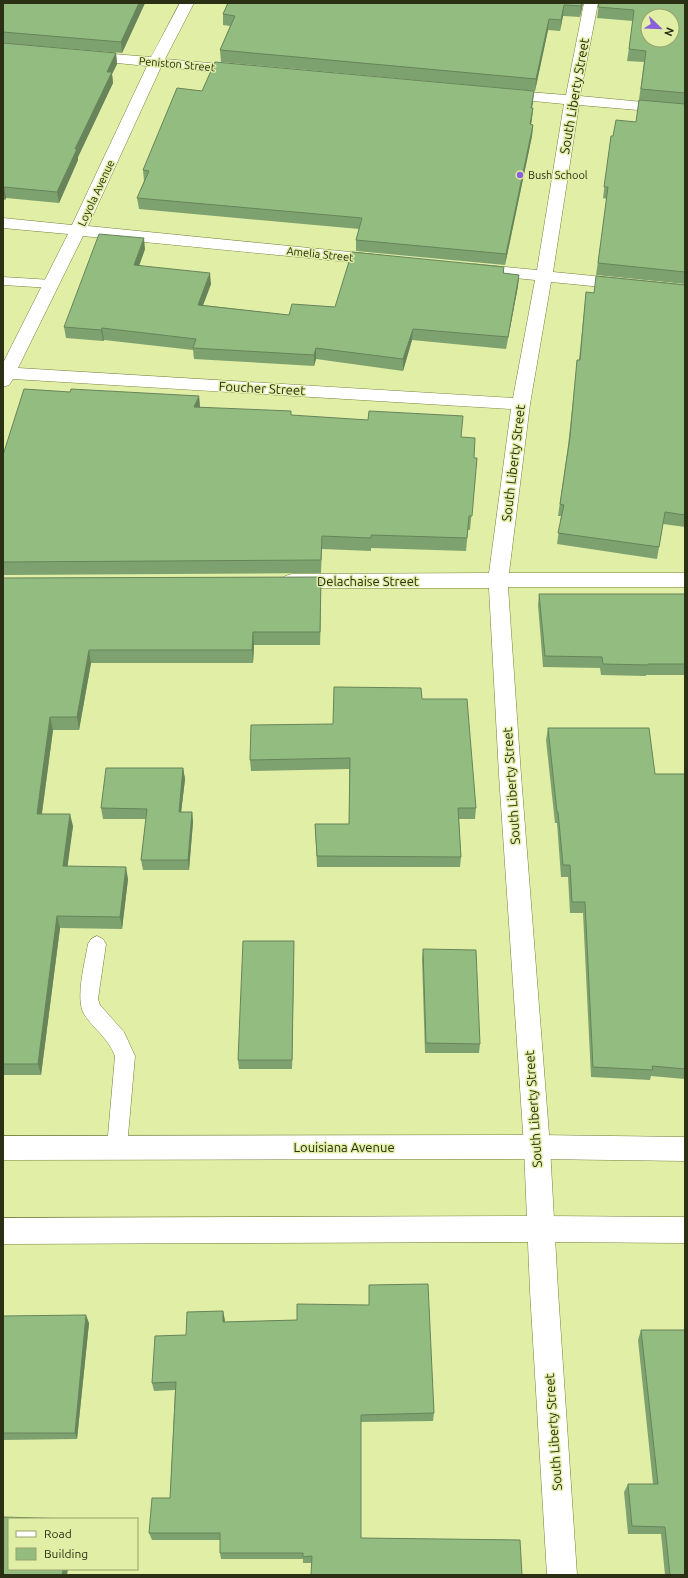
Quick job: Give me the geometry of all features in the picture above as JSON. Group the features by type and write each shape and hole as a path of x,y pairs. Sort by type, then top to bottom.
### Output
{"street":[{"name":"Loyola Avenue","path":"5,376 78,230 156,62 187,3"},
{"name":"South Liberty Street","path":"562,1575 540,1229 537,1147 510,783 498,580 521,404 544,276 572,100 591,3"},
{"name":"Peniston Street","path":"72,54 258,72"},
{"path":"486,92 685,110"},
{"name":"Amelia Street","path":"3,222 394,261"},
{"path":"457,267 685,290"},
{"name":"Foucher Street","path":"5,376 521,404"},
{"name":"Delachaise Street","path":"274,581 685,580"},
{"name":"Louisiana Avenue","path":"3,1148 537,1147 685,1149"},
{"path":"3,1231 540,1229 685,1230"}],"lane":[{"path":"3,281 52,284"},
{"path":"97,944 89,999 91,1009 117,1038 124,1056 118,1147"}],"building":[{"path":"3,3 139,3 121,42 3,32"},
{"path":"228,3 582,3 581,6 564,5 561,20 549,19 536,79 220,50 235,16 223,14"},
{"path":"599,3 685,3 685,93 641,89 646,51 629,49 634,10 598,7"},
{"path":"3,43 116,53 107,72 112,72 75,149 77,149 57,192 4,187 3,189"},
{"path":"215,62 534,91 530,124 533,125 506,254 356,240 362,218 137,198 149,171 143,170 177,88 202,91"},
{"path":"639,100 685,104 685,272 598,263 608,187 604,187 611,136 613,136 616,120 636,122"},
{"path":"99,234 144,238 134,265 210,273 198,305 289,315 292,304 335,307 352,252 504,267 503,273 519,275 508,337 413,329 403,359 316,348 314,355 193,348 196,339 102,328 101,330 64,327"},
{"path":"596,276 685,285 685,515 665,512 659,547 558,533 564,505 560,504 570,437 577,360 580,360 586,292 594,293"},
{"path":"24,389 70,392 71,389 199,396 194,407 291,411 291,415 368,420 369,411 463,416 461,437 475,438 474,458 477,458 472,516 469,516 467,538 371,535 371,538 322,536 321,560 3,562 3,455"},
{"path":"321,577 320,632 253,632 252,650 89,650 77,717 50,717 37,814 70,814 63,866 126,867 120,917 57,916 38,1064 3,1064 3,578"},
{"path":"539,594 685,594 685,664 603,664 602,657 545,656"},
{"path":"334,687 421,688 422,699 467,699 476,808 458,808 461,857 317,856 315,824 349,824 350,758 250,760 251,725 333,724"},
{"path":"548,728 649,728 655,774 685,774 685,1069 652,1066 653,1070 593,1067 585,902 572,902 570,865 563,865"},
{"path":"106,768 183,768 179,812 192,812 188,860 141,860 147,809 101,808"},
{"path":"243,941 294,941 292,1060 238,1060"},
{"path":"423,949 476,950 480,1044 426,1043"},
{"path":"428,1284 434,1413 361,1415 361,1538 520,1540 522,1575 311,1575 312,1556 303,1557 303,1553 220,1553 220,1533 149,1533 152,1498 170,1498 176,1382 152,1383 155,1336 186,1335 187,1312 223,1311 223,1322 297,1320 297,1304 369,1305 369,1285"},
{"path":"86,1315 75,1433 3,1433 3,1316"},
{"path":"641,1330 685,1330 685,1575 670,1575 665,1527 632,1526 628,1484 658,1484"},
{"path":"3,1517 36,1518 8,1518 8,1570 63,1570 62,1575 3,1575"}],"place":[{"name":"Bush School","path":"520,175"}]}
